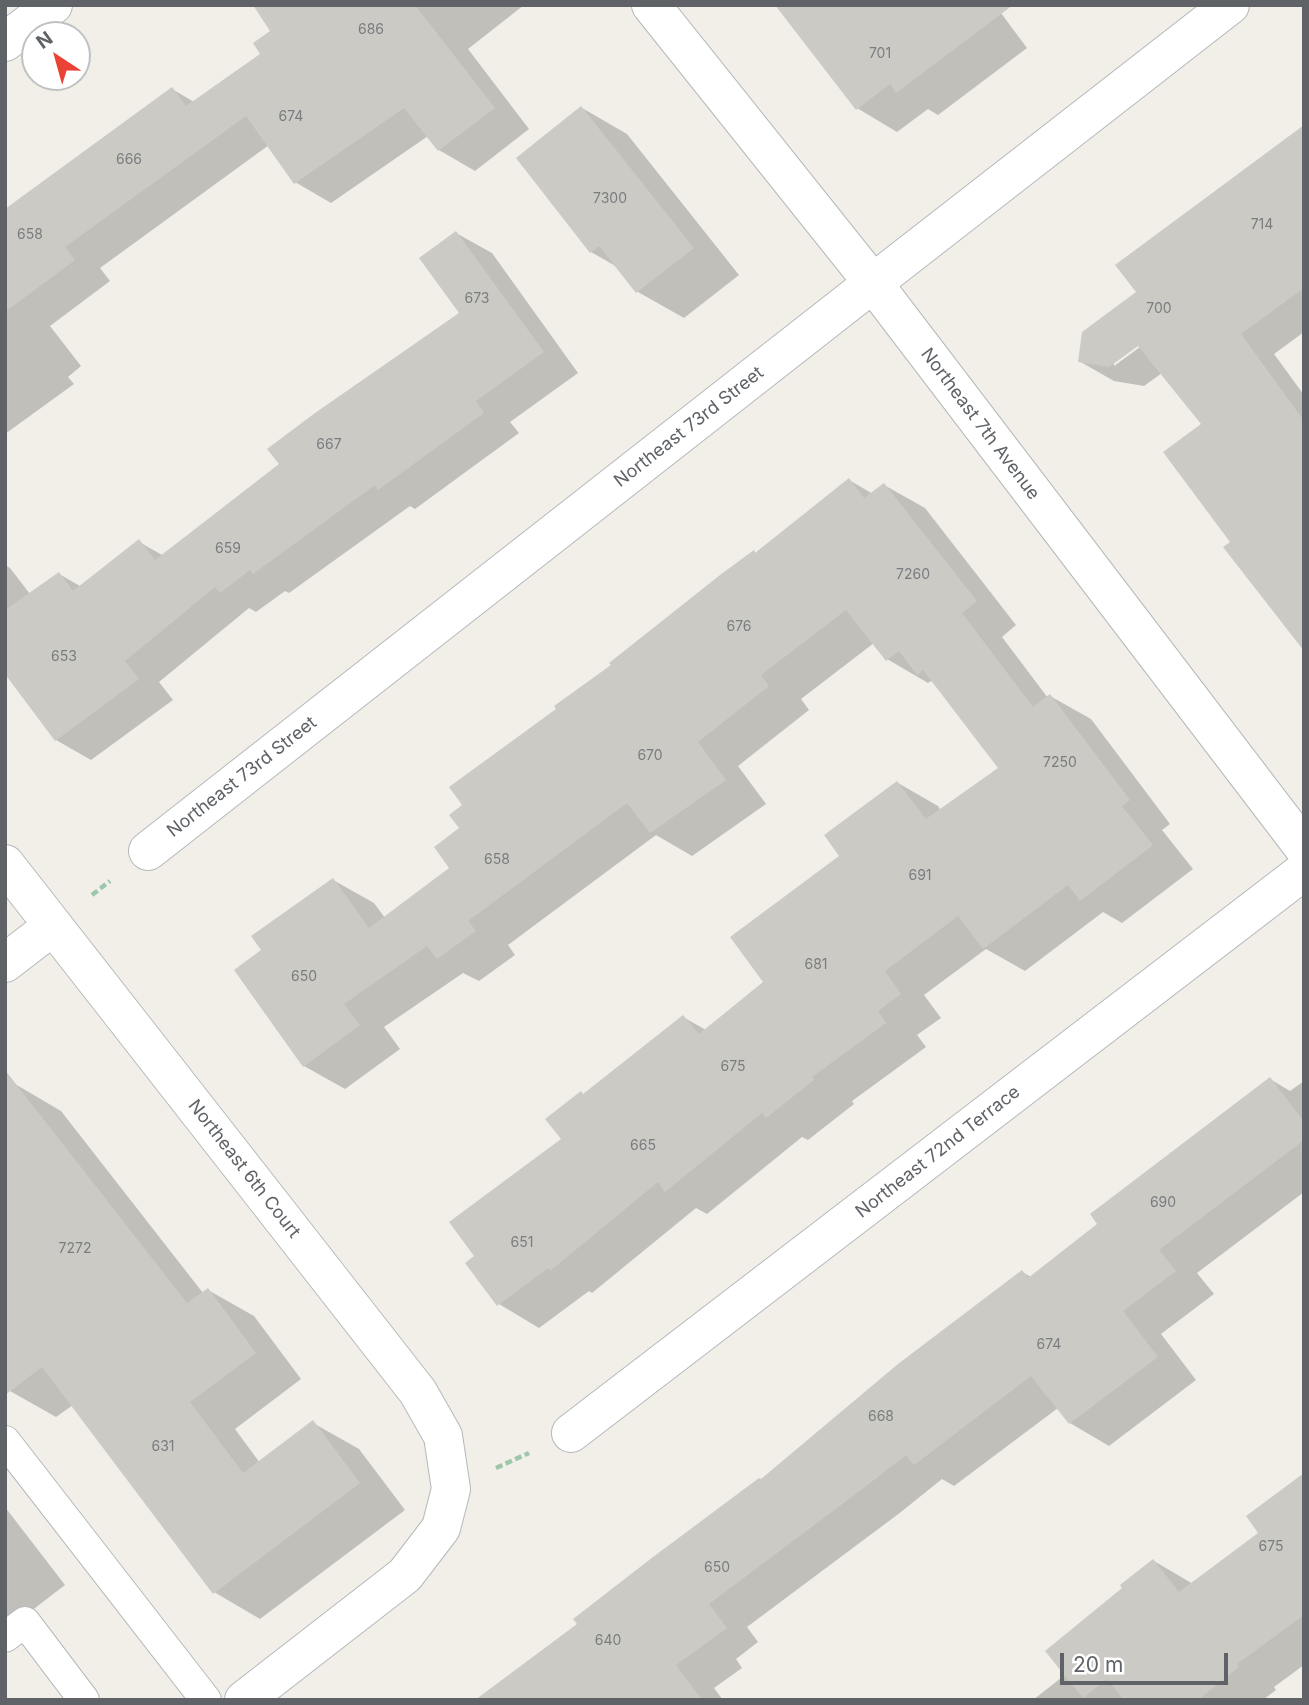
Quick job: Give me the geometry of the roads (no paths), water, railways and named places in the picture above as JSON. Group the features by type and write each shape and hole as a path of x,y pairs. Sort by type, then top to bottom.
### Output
{"street":[{"path":"5,42 53,5"},
{"name":"Northeast 7th Avenue","path":"651,5 873,283 1304,848"},
{"name":"Northeast 73rd Street","path":"148,851 1230,5"},
{"name":"Northeast 6th Court","path":"5,864 418,1392 443,1436 451,1489 441,1528 405,1575 244,1700"},
{"name":"Northeast 72nd Terrace","path":"571,1433 1304,871"},
{"path":"5,962 53,926"}],"lane":[{"path":"5,1441 206,1700"},
{"path":"5,1637 25,1622 84,1700"}]}
